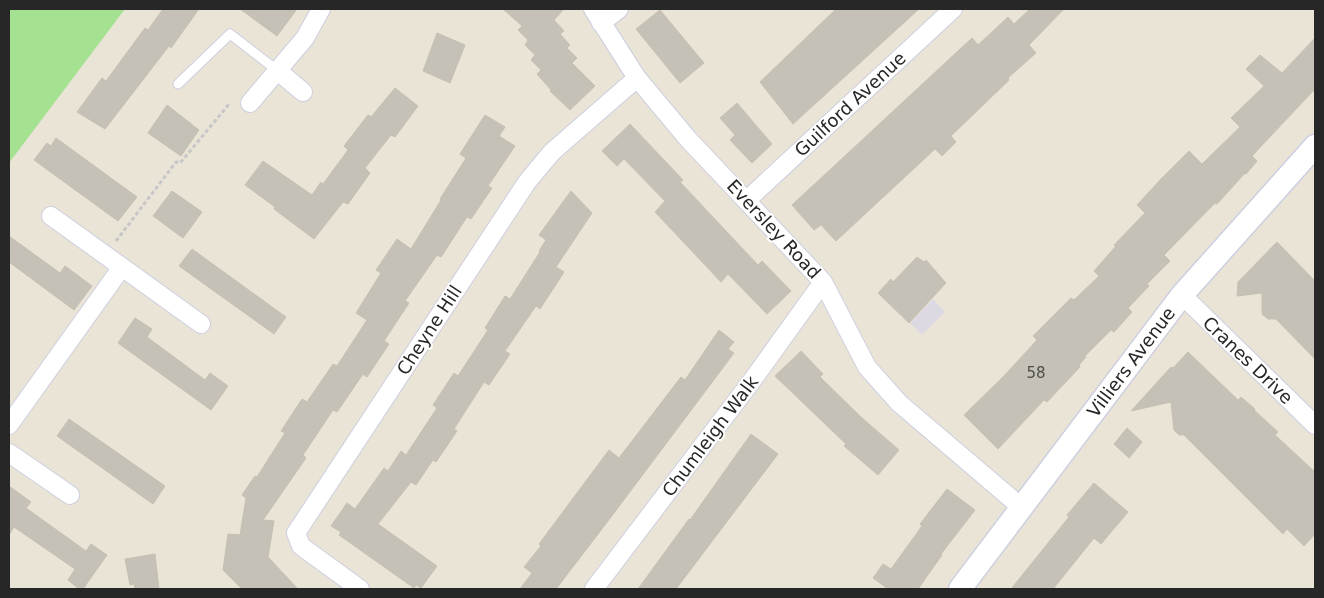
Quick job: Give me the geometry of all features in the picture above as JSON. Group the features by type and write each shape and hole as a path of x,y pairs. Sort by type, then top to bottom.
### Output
{"street":[{"path":"250,104 305,38 321,9"},
{"path":"597,16 619,9"},
{"name":"Guilford Avenue","path":"747,200 953,9"},
{"name":"Eversley Road","path":"597,16 638,78 688,139 823,282 866,368 899,404 1021,507"},
{"path":"278,71 303,92"},
{"name":"Cheyne Hill","path":"360,589 300,546 296,532 527,182 552,152 638,78"},
{"name":"Villiers Avenue","path":"960,589 1182,294 1315,146"},
{"path":"51,216 202,324"},
{"path":"9,424 122,267"},
{"name":"Chumleigh Walk","path":"594,589 751,382 823,282"},
{"name":"Cranes Drive","path":"1182,294 1315,425"},
{"path":"9,453 70,496"}],"lane":[{"path":"178,84 230,34 278,71"}],"path":[{"path":"112,246 176,162 180,163 237,94 250,104"}],"shaded area":[{"path":"933,299 945,312 922,335 910,323"}],"green space":[{"path":"9,9 125,9 9,163"}],"building":[{"path":"163,9 199,9 171,48 169,46 105,129 77,112 102,78 106,81 145,28 148,30"},
{"path":"240,9 297,9 277,36"},
{"path":"503,9 564,9 554,20 564,31 560,34 570,45 567,48 577,58 572,63 595,86 570,110 550,91 537,74 541,70 531,60 535,55 525,45 528,40 518,30 522,26"},
{"path":"836,9 919,9 793,124 760,82"},
{"path":"1030,9 1064,9 1029,45 1036,53 1008,78 1009,80 951,136 956,142 942,156 935,149 836,241 821,225 814,230 792,205 972,38 978,45 1008,17 1014,24"},
{"path":"660,10 704,63 680,83 636,29"},
{"path":"437,33 465,45 450,83 423,71"},
{"path":"1315,38 1315,89 1252,156 1257,161 1246,174 1164,255 1170,261 1147,284 1149,286 1128,308 1132,312 1114,332 1111,330 1085,356 1079,365 1080,367 1047,402 1044,400 998,449 964,415 1037,340 1033,336 1071,298 1074,300 1099,276 1094,271 1116,246 1114,245 1145,213 1137,205 1161,179 1189,151 1202,164 1240,127 1231,118 1264,86 1246,69 1260,55 1282,73"},
{"path":"395,88 418,106 395,137 391,135 365,168 370,173 348,204 343,202 314,239 245,185 263,161 312,195 321,182 323,184 348,150 344,146 368,115 371,117"},
{"path":"737,103 772,144 752,163 730,140 735,135 720,118"},
{"path":"167,105 199,130 181,156 148,133"},
{"path":"485,115 505,127 499,136 515,146 488,186 492,188 471,219 467,217 441,257 437,255 405,301 409,303 384,341 389,344 367,377 363,374 337,412 333,410 303,455 306,458 263,520 274,521 268,557 298,589 242,589 223,570 228,534 240,535 246,498 242,495 255,476 257,477 285,433 281,431 302,399 307,402 333,364 337,366 367,320 356,313 381,273 376,270 397,239 411,249 466,158 460,154"},
{"path":"630,124 683,180 680,182 758,265 762,261 791,291 767,314 728,274 721,282 655,212 665,201 624,159 617,166 602,151"},
{"path":"56,138 137,197 118,221 34,160 47,143 51,146"},
{"path":"172,191 202,212 183,238 153,216"},
{"path":"571,191 592,213 556,267 564,272 540,309 536,306 505,351 510,354 489,385 484,382 454,429 457,431 436,462 433,460 416,485 411,482 378,524 437,566 421,588 416,585 414,588 339,535 341,532 331,526 347,503 355,509 384,468 388,471 401,451 406,455 437,408 433,405 454,373 458,376 488,330 485,328 505,296 510,299 540,252 546,240 539,235"},
{"path":"9,236 60,273 65,266 92,286 74,310 9,262"},
{"path":"1277,242 1315,281 1315,359 1276,319 1268,319 1262,314 1262,293 1237,296 1238,282"},
{"path":"192,249 286,317 274,334 179,266"},
{"path":"917,257 924,262 926,260 946,283 909,323 878,293 891,279 893,282"},
{"path":"135,318 152,329 147,337 205,380 210,373 228,386 211,410 118,343"},
{"path":"719,330 734,342 728,349 734,353 556,589 520,589 532,573 524,567 609,450 619,458 681,377 685,380"},
{"path":"801,351 823,374 820,377 862,418 899,450 878,475 844,446 846,444 775,376"},
{"path":"1188,352 1238,400 1241,397 1255,409 1278,432 1275,435 1315,472 1315,534 1304,546 1287,529 1283,534 1184,435 1179,435 1174,430 1171,402 1131,411 1171,367 1173,368"},
{"path":"69,419 165,486 153,504 57,436"},
{"path":"1127,428 1142,442 1129,458 1114,444"},
{"path":"751,434 778,454 676,589 638,589 690,520"},
{"path":"1094,483 1128,512 1101,544 1094,538 1053,589 1011,589 1069,517 1067,515"},
{"path":"9,486 31,502 26,508 86,551 91,544 107,555 83,589 79,589 68,580 75,569 14,527 9,535"},
{"path":"947,489 975,510 941,554 918,589 888,589 873,578 883,564 891,569 922,526 920,524"},
{"path":"155,554 159,589 135,589 134,584 130,585 125,559"}]}
